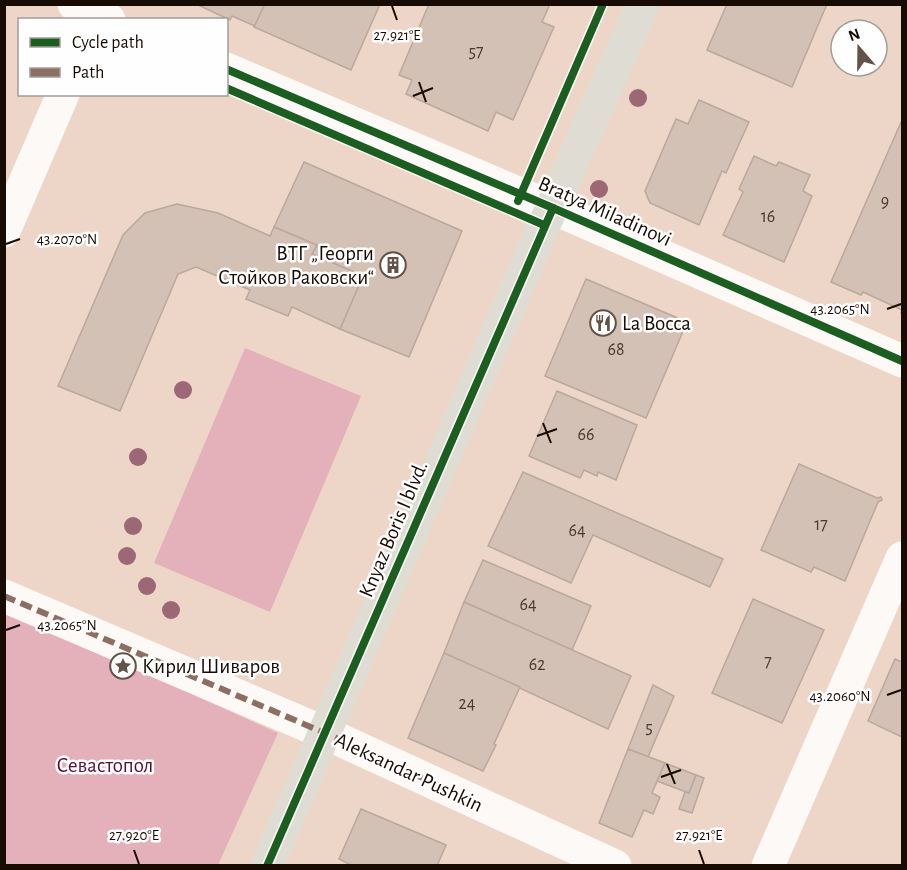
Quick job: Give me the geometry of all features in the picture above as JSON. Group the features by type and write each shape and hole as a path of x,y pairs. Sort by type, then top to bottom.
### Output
{"main road":[{"name":"Knyaz Boris I blvd.","path":"267,866 643,4"}],"street":[{"name":"Bratya Miladinovi","path":"228,70 553,208 903,361"},
{"path":"4,231 62,96"},
{"path":"768,866 903,558"},
{"name":"Aleksandar Pushkin","path":"4,596 325,733 615,866"}],"green space":[{"path":"245,348 361,396 270,612 154,563"},
{"name":"Севастопол","path":"5,610 278,733 218,865 5,866"}],"building":[{"path":"196,4 265,4 255,26 232,16 230,20"},
{"path":"265,4 380,4 351,70 254,27"},
{"path":"429,4 550,4 542,22 554,27 513,120 496,112 488,131 406,94 412,80 399,75"},
{"path":"727,4 827,4 792,87 707,50"},
{"path":"699,100 749,122 726,173 722,171 699,225 650,203 645,191 676,119 688,124"},
{"path":"902,120 902,310 863,292 861,295 831,282"},
{"path":"754,156 776,166 779,162 810,175 803,191 812,196 784,262 723,235 743,192 739,189"},
{"name":"ВТГ „Георги Стойков Раковски“","path":"304,162 462,231 409,357 340,329 363,276 312,254 317,245 274,227"},
{"path":"177,204 218,213 270,236 274,227 317,245 312,254 363,276 340,329 292,307 288,316 246,299 250,290 196,267 178,274 120,411 58,386 123,235 145,213"},
{"path":"586,279 687,322 646,418 545,376"},
{"path":"557,391 637,425 616,480 598,472 597,476 584,470 580,478 529,456"},
{"path":"799,464 877,498 881,497 882,500 878,502 845,581 814,567 811,572 761,550"},
{"path":"523,472 723,559 710,587 593,535 571,583 488,546"},
{"path":"483,560 591,606 572,650 464,602"},
{"path":"753,599 824,630 782,723 712,693"},
{"path":"464,602 631,676 608,729 444,653"},
{"path":"444,653 520,687 483,771 408,738"},
{"path":"895,659 902,662 902,737 868,721"},
{"path":"653,685 674,696 648,757 628,749"},
{"path":"628,749 665,763 652,793 660,797 653,814 644,810 632,837 599,823"},
{"path":"665,763 696,775 689,793 657,781"},
{"path":"696,775 704,778 692,813 679,809 685,792 689,793"},
{"path":"361,809 446,845 437,866 353,866 339,859"}],"marked path":[{"path":"4,596 325,733 464,797"}],"cycle path":[{"path":"518,201 603,4"},
{"path":"228,70 553,208 902,361"},
{"path":"228,89 544,225"},
{"path":"267,866 553,208"}],"place":[{"name":"ВТГ „Георги Стойков Раковски“","path":"393,265"},
{"name":"La Bocca","path":"603,323"},
{"name":"Кирил Шиваров","path":"123,666"}]}
